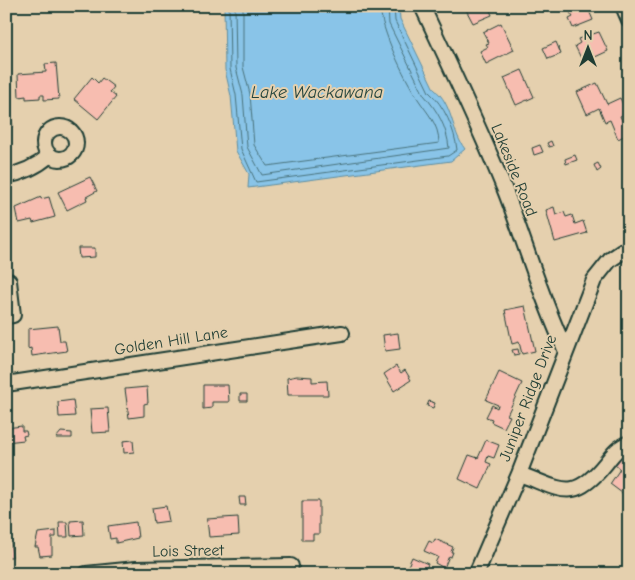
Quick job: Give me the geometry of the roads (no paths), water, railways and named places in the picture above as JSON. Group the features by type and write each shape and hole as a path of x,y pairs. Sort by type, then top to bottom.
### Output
{"street":[{"name":"Lakeside Road","path":"422,6 483,137 546,307 565,349"},
{"path":"623,6 629,20"},
{"path":"6,176 23,173 40,164 49,156"},
{"name":"Juniper Ridge Drive","path":"476,574 519,474 565,349 600,270 629,246"},
{"path":"6,282 9,282 14,315 6,316"},
{"name":"Golden Hill Lane","path":"6,384 342,333"},
{"path":"519,474 571,490 591,481 614,452 629,443"},
{"name":"Lois Street","path":"86,574 291,566"}],"water":[{"name":"Lake Wackawana","path":"224,6 399,6 400,19 434,89 445,102 460,142 465,149 451,161 248,188 249,174 236,151 231,96 225,70"}]}
